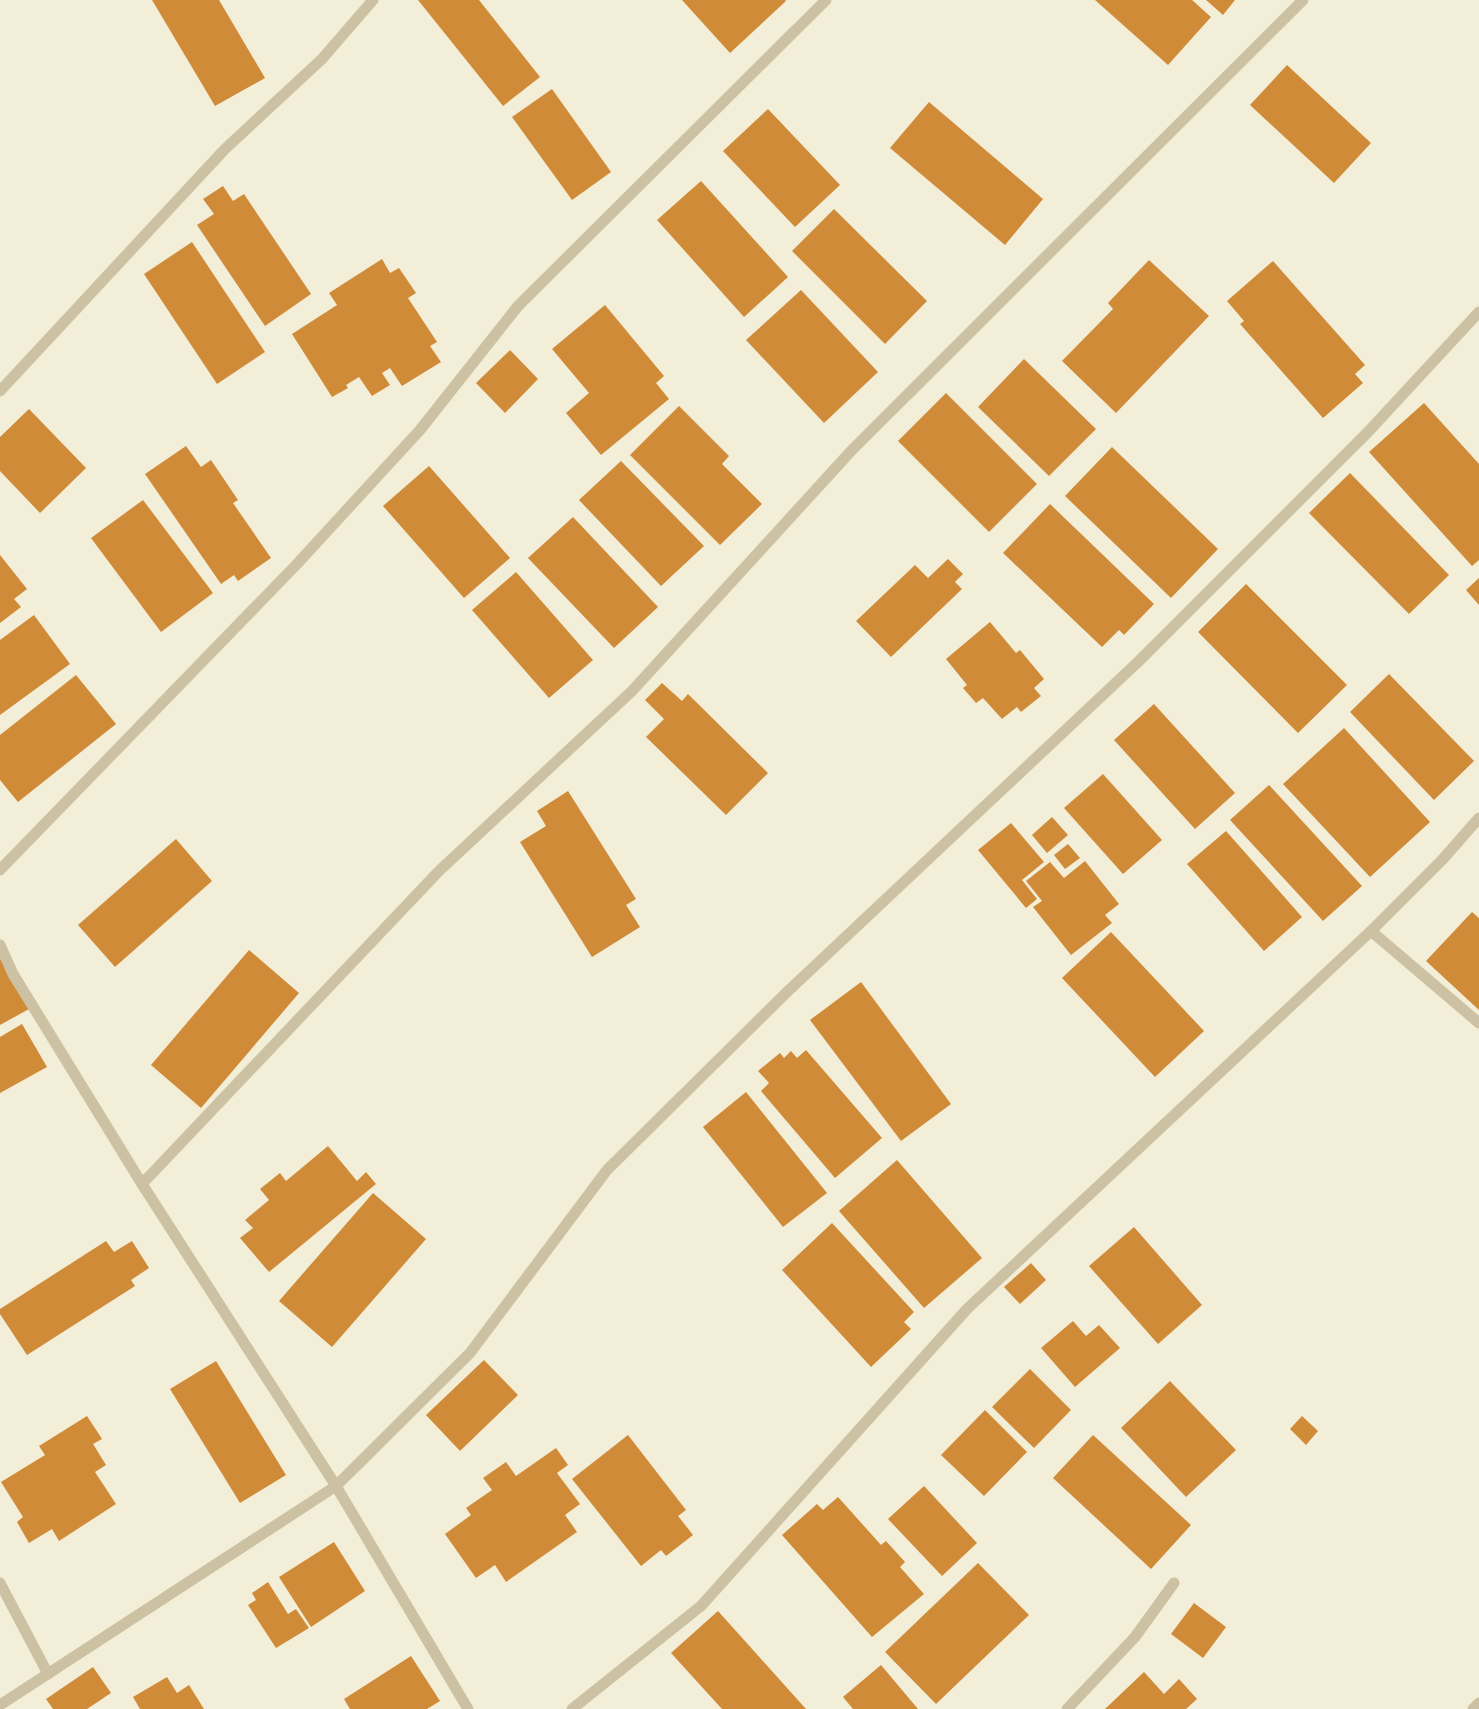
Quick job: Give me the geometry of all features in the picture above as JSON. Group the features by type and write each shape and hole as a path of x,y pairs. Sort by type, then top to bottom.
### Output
{"street":[{"path":"0,391 225,149 322,59 373,0"},
{"path":"0,870 297,564 420,430 518,306 826,0"},
{"path":"142,1184 439,871 632,691 852,450 1303,0"},
{"path":"0,1705 336,1486 470,1353 607,1170 786,993 1139,662 1368,432 1479,312"},
{"path":"572,1709 701,1606 967,1309 1371,931 1443,859 1479,818"},
{"path":"1371,931 1479,1023"},
{"path":"0,945 13,974 142,1184 336,1486 468,1709"},
{"path":"0,1583 48,1674"},
{"path":"1067,1709 1135,1637 1174,1583"},
{"path":"1473,1709 1479,1703"}],"building":[{"path":"152,0 219,0 265,78 215,106"},
{"path":"418,0 479,0 540,77 503,106"},
{"path":"682,0 785,0 786,1 730,53"},
{"path":"1095,0 1192,0 1211,17 1168,65"},
{"path":"1206,0 1235,0 1223,15"},
{"path":"1287,65 1371,143 1334,183 1250,105"},
{"path":"552,89 611,172 572,200 512,117"},
{"path":"929,102 1043,199 1005,245 890,148"},
{"path":"768,109 840,185 795,227 723,151"},
{"path":"701,181 788,277 744,317 657,220"},
{"path":"223,186 233,201 244,194 311,294 265,326 197,225 214,214 203,199"},
{"path":"834,209 927,301 885,344 792,251"},
{"path":"192,242 265,352 217,384 144,274"},
{"path":"382,259 390,273 399,268 416,293 408,298 437,342 430,346 441,362 402,386 390,368 382,373 390,385 372,396 359,377 346,385 348,388 332,397 292,334 337,305 329,293"},
{"path":"1149,260 1209,316 1116,413 1062,361 1113,309 1108,303"},
{"path":"1273,261 1365,365 1355,374 1363,383 1323,418 1240,324 1244,321 1227,301"},
{"path":"801,290 878,372 824,423 746,340"},
{"path":"605,305 664,376 656,383 669,399 601,455 566,413 589,393 552,349"},
{"path":"510,350 538,379 505,413 476,383"},
{"path":"1024,359 1096,429 1049,476 978,407"},
{"path":"946,393 1037,484 989,532 898,441"},
{"path":"1424,403 1479,464 1479,560 1472,566 1369,452"},
{"path":"679,406 729,456 722,464 762,504 720,545 630,455"},
{"path":"29,409 86,468 40,513 0,471 0,437"},
{"path":"186,446 201,467 211,460 238,500 233,503 271,558 238,581 234,575 221,584 145,474"},
{"path":"1112,447 1218,549 1171,598 1065,496"},
{"path":"621,461 704,546 661,586 579,500"},
{"path":"429,466 510,558 464,598 383,506"},
{"path":"1350,473 1449,575 1409,614 1309,513"},
{"path":"143,500 213,593 161,632 91,538"},
{"path":"1050,504 1154,604 1124,635 1119,630 1102,647 1003,553"},
{"path":"573,517 658,607 614,648 528,558"},
{"path":"0,555 27,589 14,599 21,607 0,623"},
{"path":"948,559 963,574 955,582 962,589 891,657 856,621 915,565 928,578"},
{"path":"516,572 593,660 549,698 472,610"},
{"path":"1479,578 1479,605 1466,590"},
{"path":"1246,584 1347,685 1298,733 1198,632"},
{"path":"34,615 70,664 0,715 0,640"},
{"path":"990,622 1016,653 1020,650 1044,679 1034,688 1041,696 1021,712 1017,707 1002,719 983,698 976,703 963,688 967,685 946,659"},
{"path":"1389,674 1474,761 1434,800 1350,712"},
{"path":"76,675 116,724 18,802 0,780 0,735"},
{"path":"662,683 682,701 688,694 768,773 726,815 646,737 664,719 645,700"},
{"path":"1154,704 1235,793 1195,829 1114,740"},
{"path":"1344,728 1430,822 1370,877 1283,784"},
{"path":"1103,774 1162,840 1123,874 1064,808"},
{"path":"1269,785 1362,886 1323,921 1230,820"},
{"path":"568,791 636,899 626,905 640,927 592,957 520,842 546,826 537,811"},
{"path":"1052,817 1068,835 1047,853 1032,835"},
{"path":"1011,823 1044,862 1022,880 1037,899 1026,908 978,850"},
{"path":"1226,831 1302,917 1264,951 1187,864"},
{"path":"176,839 212,881 115,967 78,925"},
{"path":"1068,844 1080,858 1065,869 1054,855"},
{"path":"1085,861 1119,904 1105,915 1112,923 1071,955 1033,907 1042,901 1026,881 1050,862 1064,878"},
{"path":"1472,912 1479,918 1479,1010 1426,961"},
{"path":"1111,932 1204,1031 1155,1077 1062,978"},
{"path":"249,950 299,993 201,1108 151,1065"},
{"path":"0,958 29,1009 0,1025"},
{"path":"861,982 951,1104 901,1141 810,1020"},
{"path":"22,1024 47,1067 0,1093 0,1037"},
{"path":"806,1050 882,1138 835,1178 761,1091 769,1083 758,1071 780,1053 784,1058 791,1051 797,1058"},
{"path":"746,1092 827,1193 783,1227 703,1127"},
{"path":"328,1146 357,1181 366,1172 376,1184 269,1272 240,1238 253,1228 245,1220 269,1200 260,1189 280,1173 286,1181"},
{"path":"897,1160 982,1258 924,1308 839,1211"},
{"path":"373,1193 426,1239 332,1347 279,1301"},
{"path":"832,1223 914,1312 904,1322 911,1329 871,1367 782,1270"},
{"path":"1134,1227 1202,1305 1158,1344 1089,1266"},
{"path":"106,1241 114,1252 132,1241 149,1268 131,1280 135,1286 27,1355 0,1314 0,1309"},
{"path":"1031,1263 1046,1280 1020,1304 1004,1287"},
{"path":"1073,1321 1086,1336 1099,1325 1120,1348 1075,1387 1041,1348"},
{"path":"484,1360 518,1395 460,1451 426,1415"},
{"path":"216,1361 286,1475 240,1503 170,1389"},
{"path":"1030,1369 1071,1410 1034,1448 992,1407"},
{"path":"1170,1381 1236,1450 1186,1497 1121,1428"},
{"path":"985,1410 1027,1452 984,1496 941,1455"},
{"path":"87,1416 102,1439 93,1444 106,1465 95,1472 116,1504 59,1541 52,1529 29,1543 17,1522 23,1517 1,1482 45,1455 39,1446"},
{"path":"1302,1416 1318,1431 1306,1445 1290,1429"},
{"path":"628,1435 686,1510 678,1516 693,1535 666,1556 661,1550 641,1566 572,1479"},
{"path":"1093,1435 1191,1525 1151,1569 1053,1478"},
{"path":"556,1448 568,1465 557,1473 580,1504 565,1515 577,1532 506,1582 495,1565 476,1578 445,1534 471,1515 466,1508 492,1490 483,1478 506,1462 516,1476"},
{"path":"924,1486 977,1543 942,1576 888,1519"},
{"path":"838,1497 881,1545 886,1541 905,1562 900,1567 924,1594 872,1637 782,1535 817,1504 823,1510"},
{"path":"334,1542 365,1591 311,1627 279,1577"},
{"path":"978,1563 1029,1615 936,1704 885,1652"},
{"path":"268,1582 288,1614 296,1609 309,1628 276,1648 248,1605 256,1600 252,1593"},
{"path":"1194,1603 1226,1627 1203,1658 1171,1634"},
{"path":"718,1611 806,1709 722,1709 671,1653"},
{"path":"411,1656 440,1701 427,1709 350,1709 344,1699"},
{"path":"881,1665 918,1709 853,1709 843,1697"},
{"path":"93,1667 111,1693 87,1709 53,1709 46,1699"},
{"path":"1144,1672 1164,1694 1179,1679 1197,1699 1186,1709 1105,1709"},
{"path":"167,1677 177,1693 189,1685 204,1709 140,1709 133,1697"}]}
